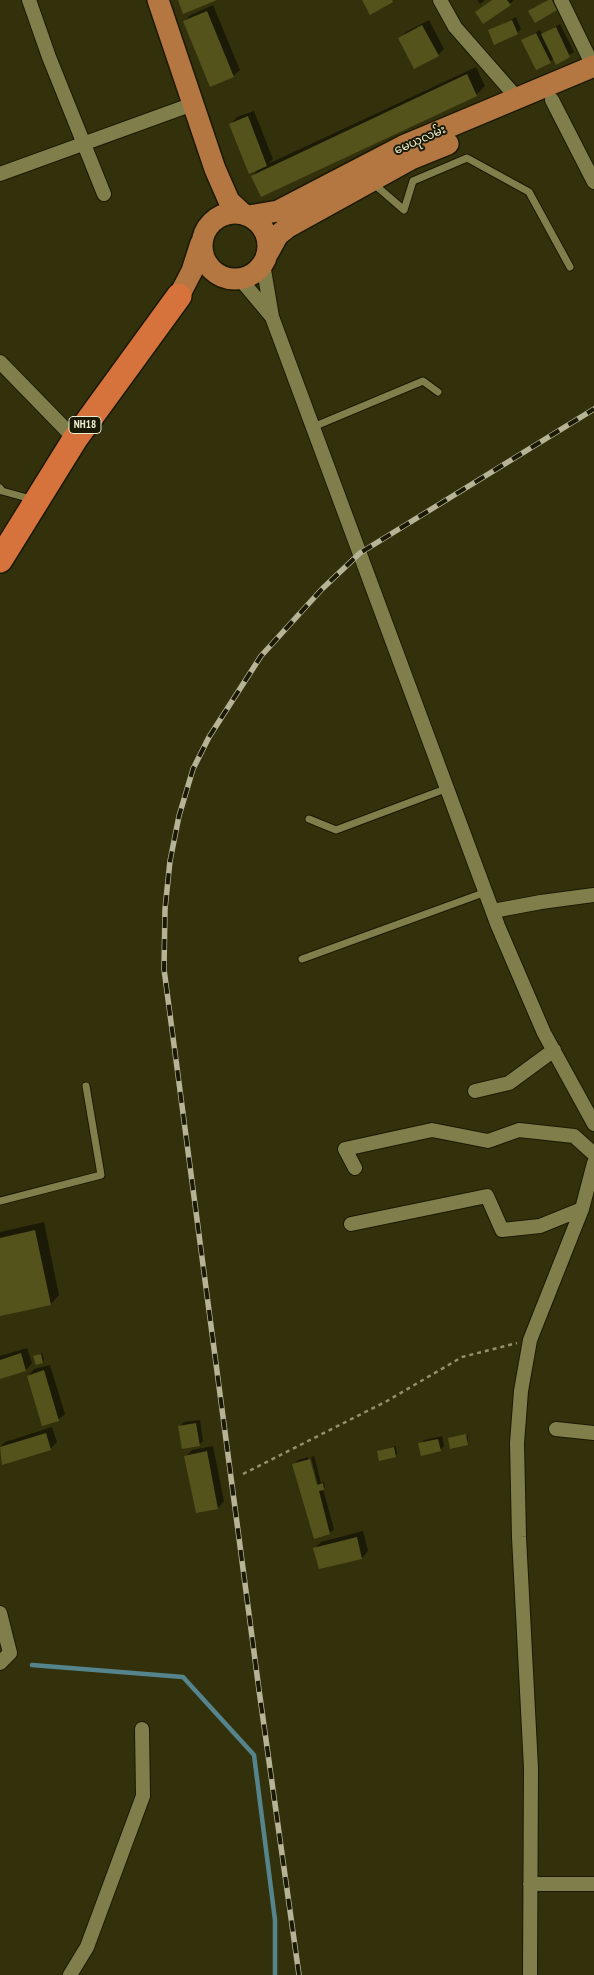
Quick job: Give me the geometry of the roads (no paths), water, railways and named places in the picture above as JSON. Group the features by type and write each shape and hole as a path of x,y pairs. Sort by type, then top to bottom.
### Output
{"highway":[{"name":"NH18","path":"0,560 75,439 179,296"}],"main road":[{"path":"158,0 215,169 229,201 258,222 265,231 268,242 265,258 250,277 200,284 179,296"},
{"name":"မေယုလမ်း","path":"246,215 278,211 403,146 518,99 594,71"},
{"name":"မေယုလမ်း","path":"265,258 278,235 288,226 412,159 552,100 594,71"},
{"path":"215,169 202,253 206,264 218,275 237,280"},
{"path":"179,296 192,271 206,232 225,214 246,215"}],"street":[{"path":"29,0 48,57 104,194"},
{"path":"440,0 455,27 518,99"},
{"path":"561,0 594,71"},
{"path":"552,100 594,182"},
{"path":"0,174 83,142 194,104"},
{"path":"265,258 272,316 493,911 544,1033 594,1124"},
{"path":"237,280 272,316"},
{"path":"0,362 75,439"},
{"path":"493,911 594,895"},
{"path":"475,1091 509,1083 554,1050"},
{"path":"356,1168 345,1149 432,1130 488,1141 519,1130 574,1136 594,1154"},
{"path":"530,1975 531,1768 519,1537 517,1443 520,1391 530,1340 582,1209 594,1163"},
{"path":"352,1224 487,1196 502,1230 540,1226 582,1209"},
{"path":"556,1429 594,1433"},
{"path":"0,1613 10,1653 0,1663"},
{"path":"70,1975 87,1947 143,1796 142,1729"},
{"path":"530,1884 594,1884"}],"lane":[{"path":"371,181 404,210 414,180 467,158 529,192 570,267"},
{"path":"313,427 423,380 438,392"},
{"path":"0,488 2,491 36,501"},
{"path":"309,819 336,830 448,788"},
{"path":"302,959 486,892"},
{"path":"0,1201 101,1175 86,1086"}],"waterway":[{"path":"32,1665 183,1677 254,1755 275,1920 275,1975"}],"railway":[{"path":"299,1975 259,1690 164,969 165,909 170,861 179,816 193,769 209,737 261,656 322,589 360,553 594,409"}]}
